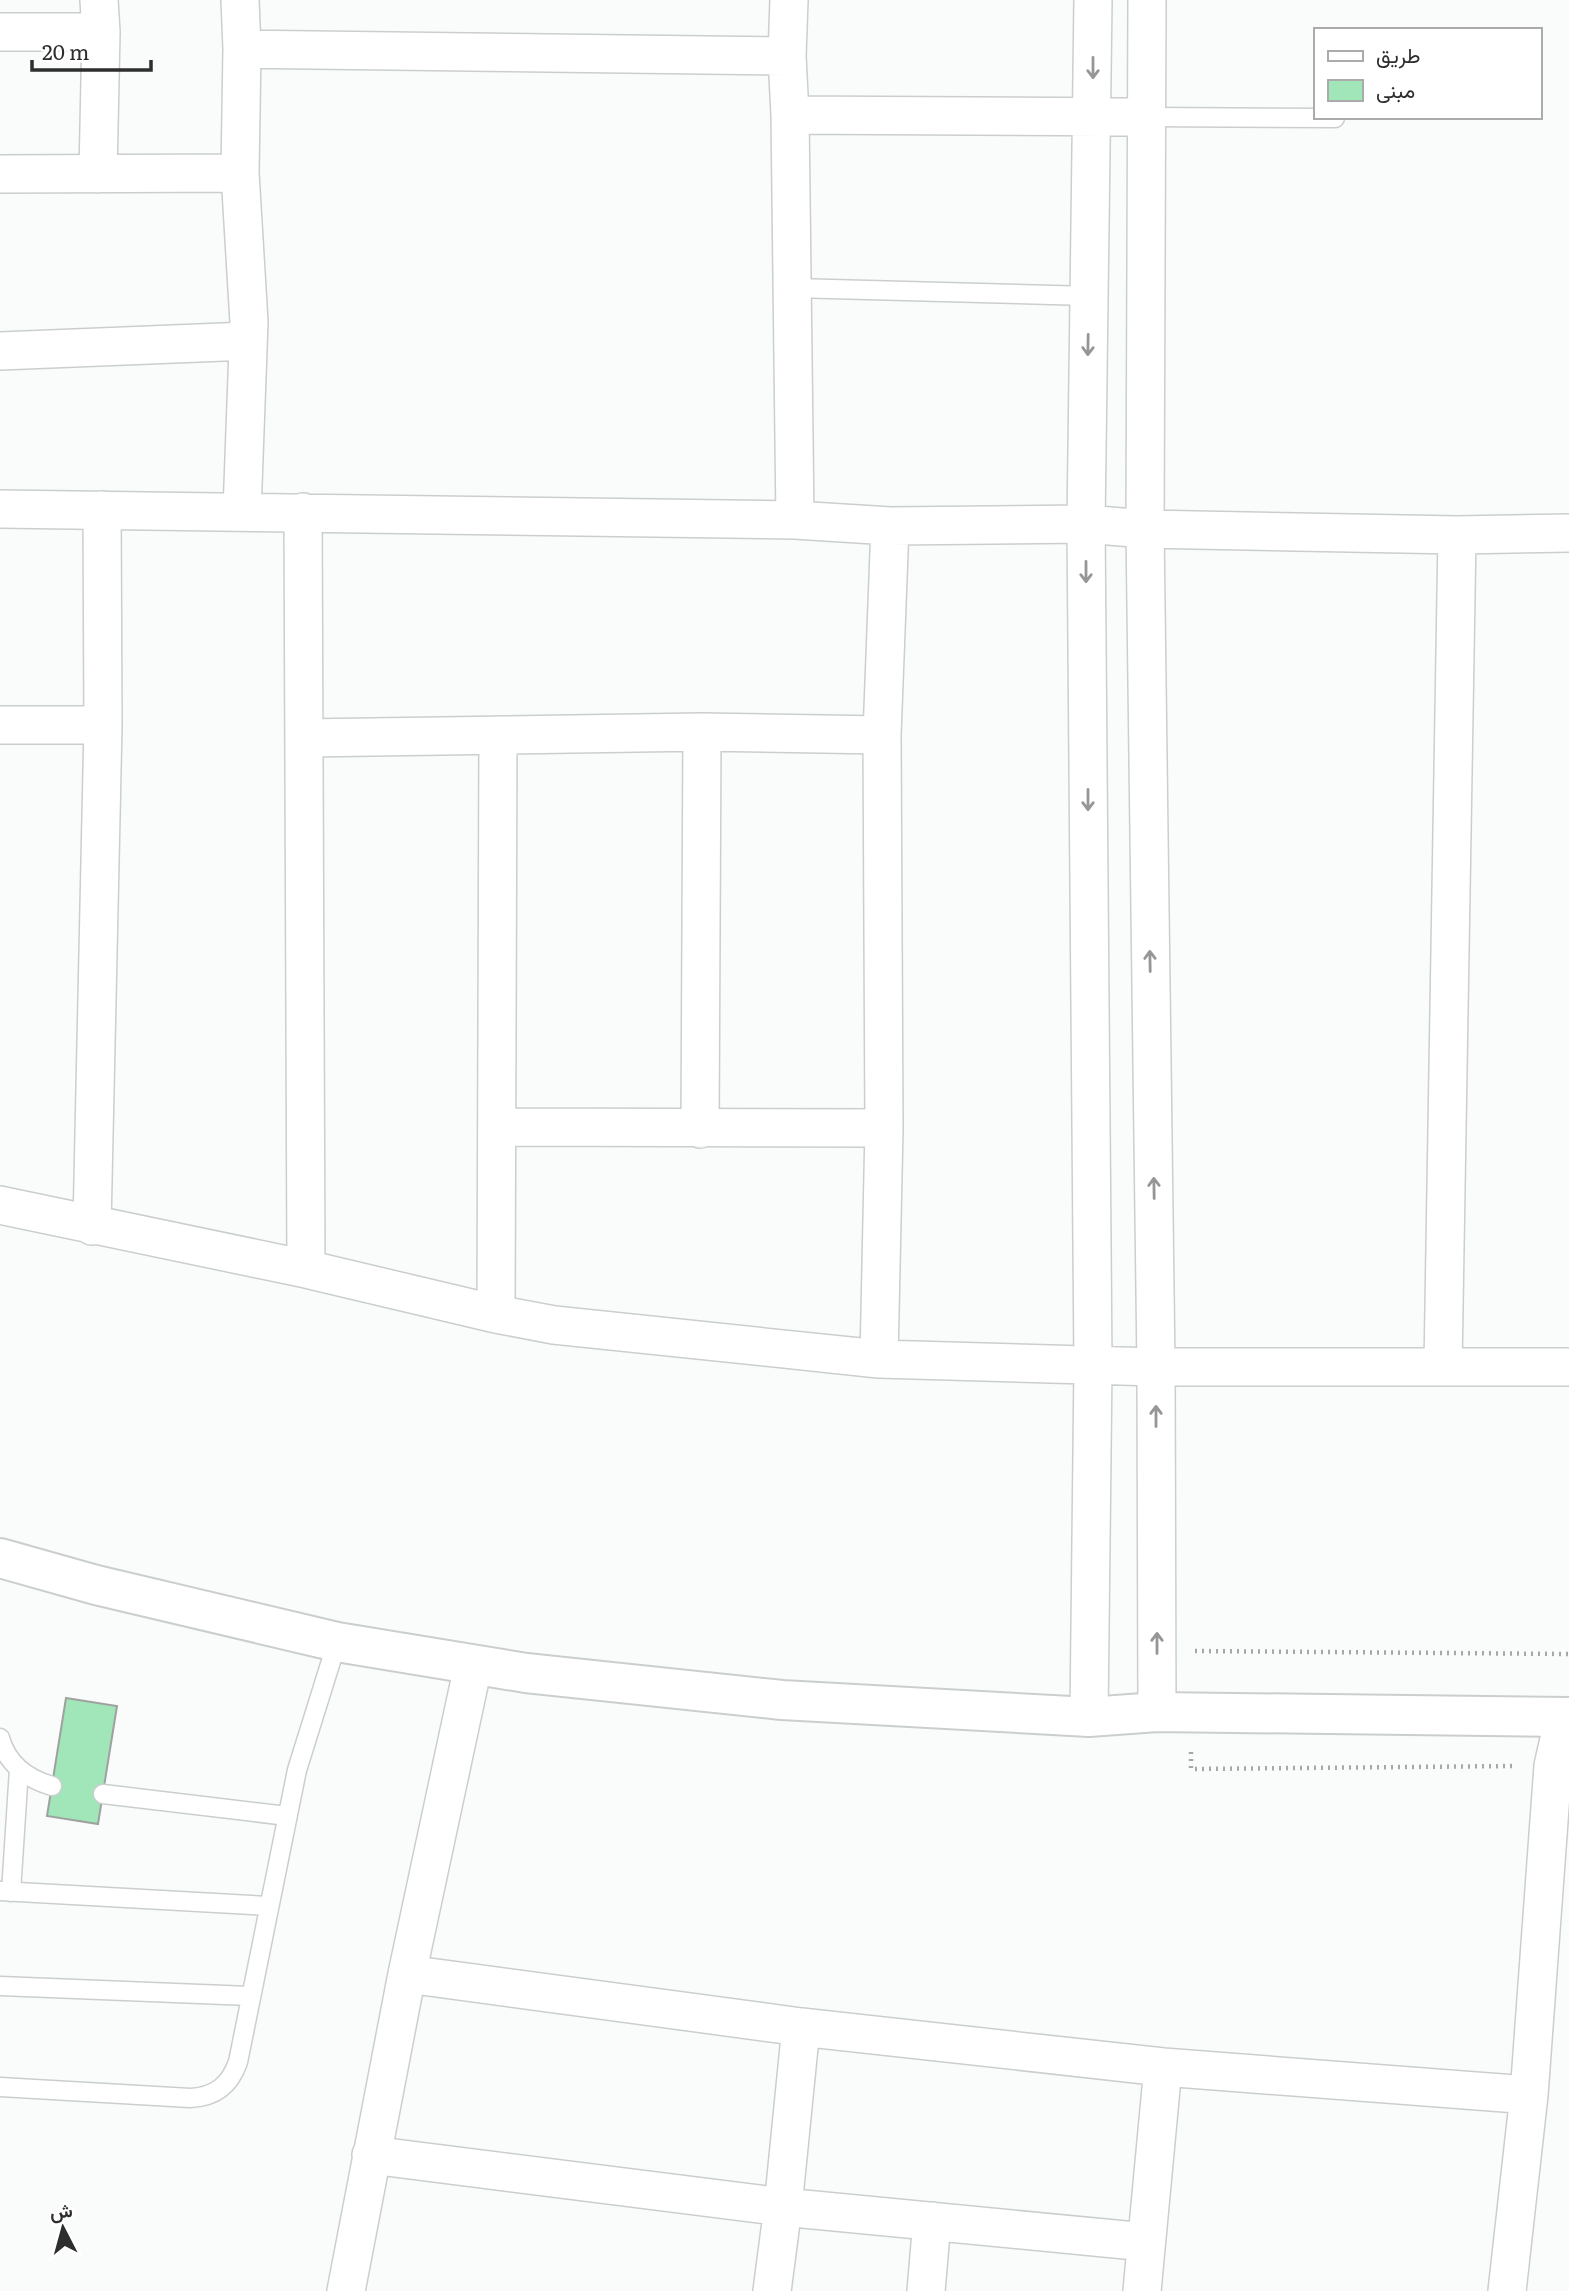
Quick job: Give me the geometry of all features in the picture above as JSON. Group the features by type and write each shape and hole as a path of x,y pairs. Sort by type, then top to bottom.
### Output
{"main road":[{"path":"0,1558 170,1604 337,1643 473,1666 782,1699 1089,1717 1174,1712 1566,1717"}],"street":[{"path":"240,0 240,173 248,341 242,512"},
{"path":"789,0 795,520"},
{"path":"1089,1717 1093,1365 1086,524 1093,0"},
{"path":"1147,0 1144,528 1156,1367 1174,1712"},
{"path":"0,32 100,16 98,174"},
{"path":"242,49 788,55"},
{"path":"790,115 1146,117"},
{"path":"0,174 240,173"},
{"path":"1091,256 1147,259"},
{"path":"0,351 248,341"},
{"path":"0,509 795,520 890,526 1086,524 1144,528 1457,535 1569,533"},
{"path":"92,1226 103,725 102,510"},
{"path":"303,512 306,1269"},
{"path":"879,1359 884,1128 882,735 890,526"},
{"path":"1443,1366 1457,535"},
{"path":"0,725 103,725"},
{"path":"304,738 702,732 882,735"},
{"path":"700,1129 702,732"},
{"path":"496,1314 498,735"},
{"path":"498,1127 884,1128"},
{"path":"0,1205 306,1269 554,1325 879,1359 1156,1367 1569,1367"},
{"path":"346,2291 407,1974 473,1666"},
{"path":"1507,2291 1530,2095 1553,1766 1566,1717"},
{"path":"407,1974 802,2027 1163,2067 1530,2095"},
{"path":"772,2291 802,2027"},
{"path":"1142,2291 1163,2067"},
{"path":"371,2155 783,2207 1146,2242"},
{"path":"926,2291 932,2221"}],"lane":[{"path":"1146,117 1314,118"},
{"path":"793,288 1089,296"},
{"path":"0,2087 203,2098 226,2084 233,2074 309,1725 337,1643"},
{"path":"0,1738 9,1759 19,1769 36,1781 52,1786"},
{"path":"19,1769 5,1892 268,1906"},
{"path":"103,1794 288,1816"},
{"path":"0,1986 250,1996"}],"path":[{"path":"1190,1651 1569,1654"},
{"path":"1174,1712 1191,1769 1553,1766"}],"building":[{"path":"66,1698 117,1706 98,1824 47,1816"}]}
